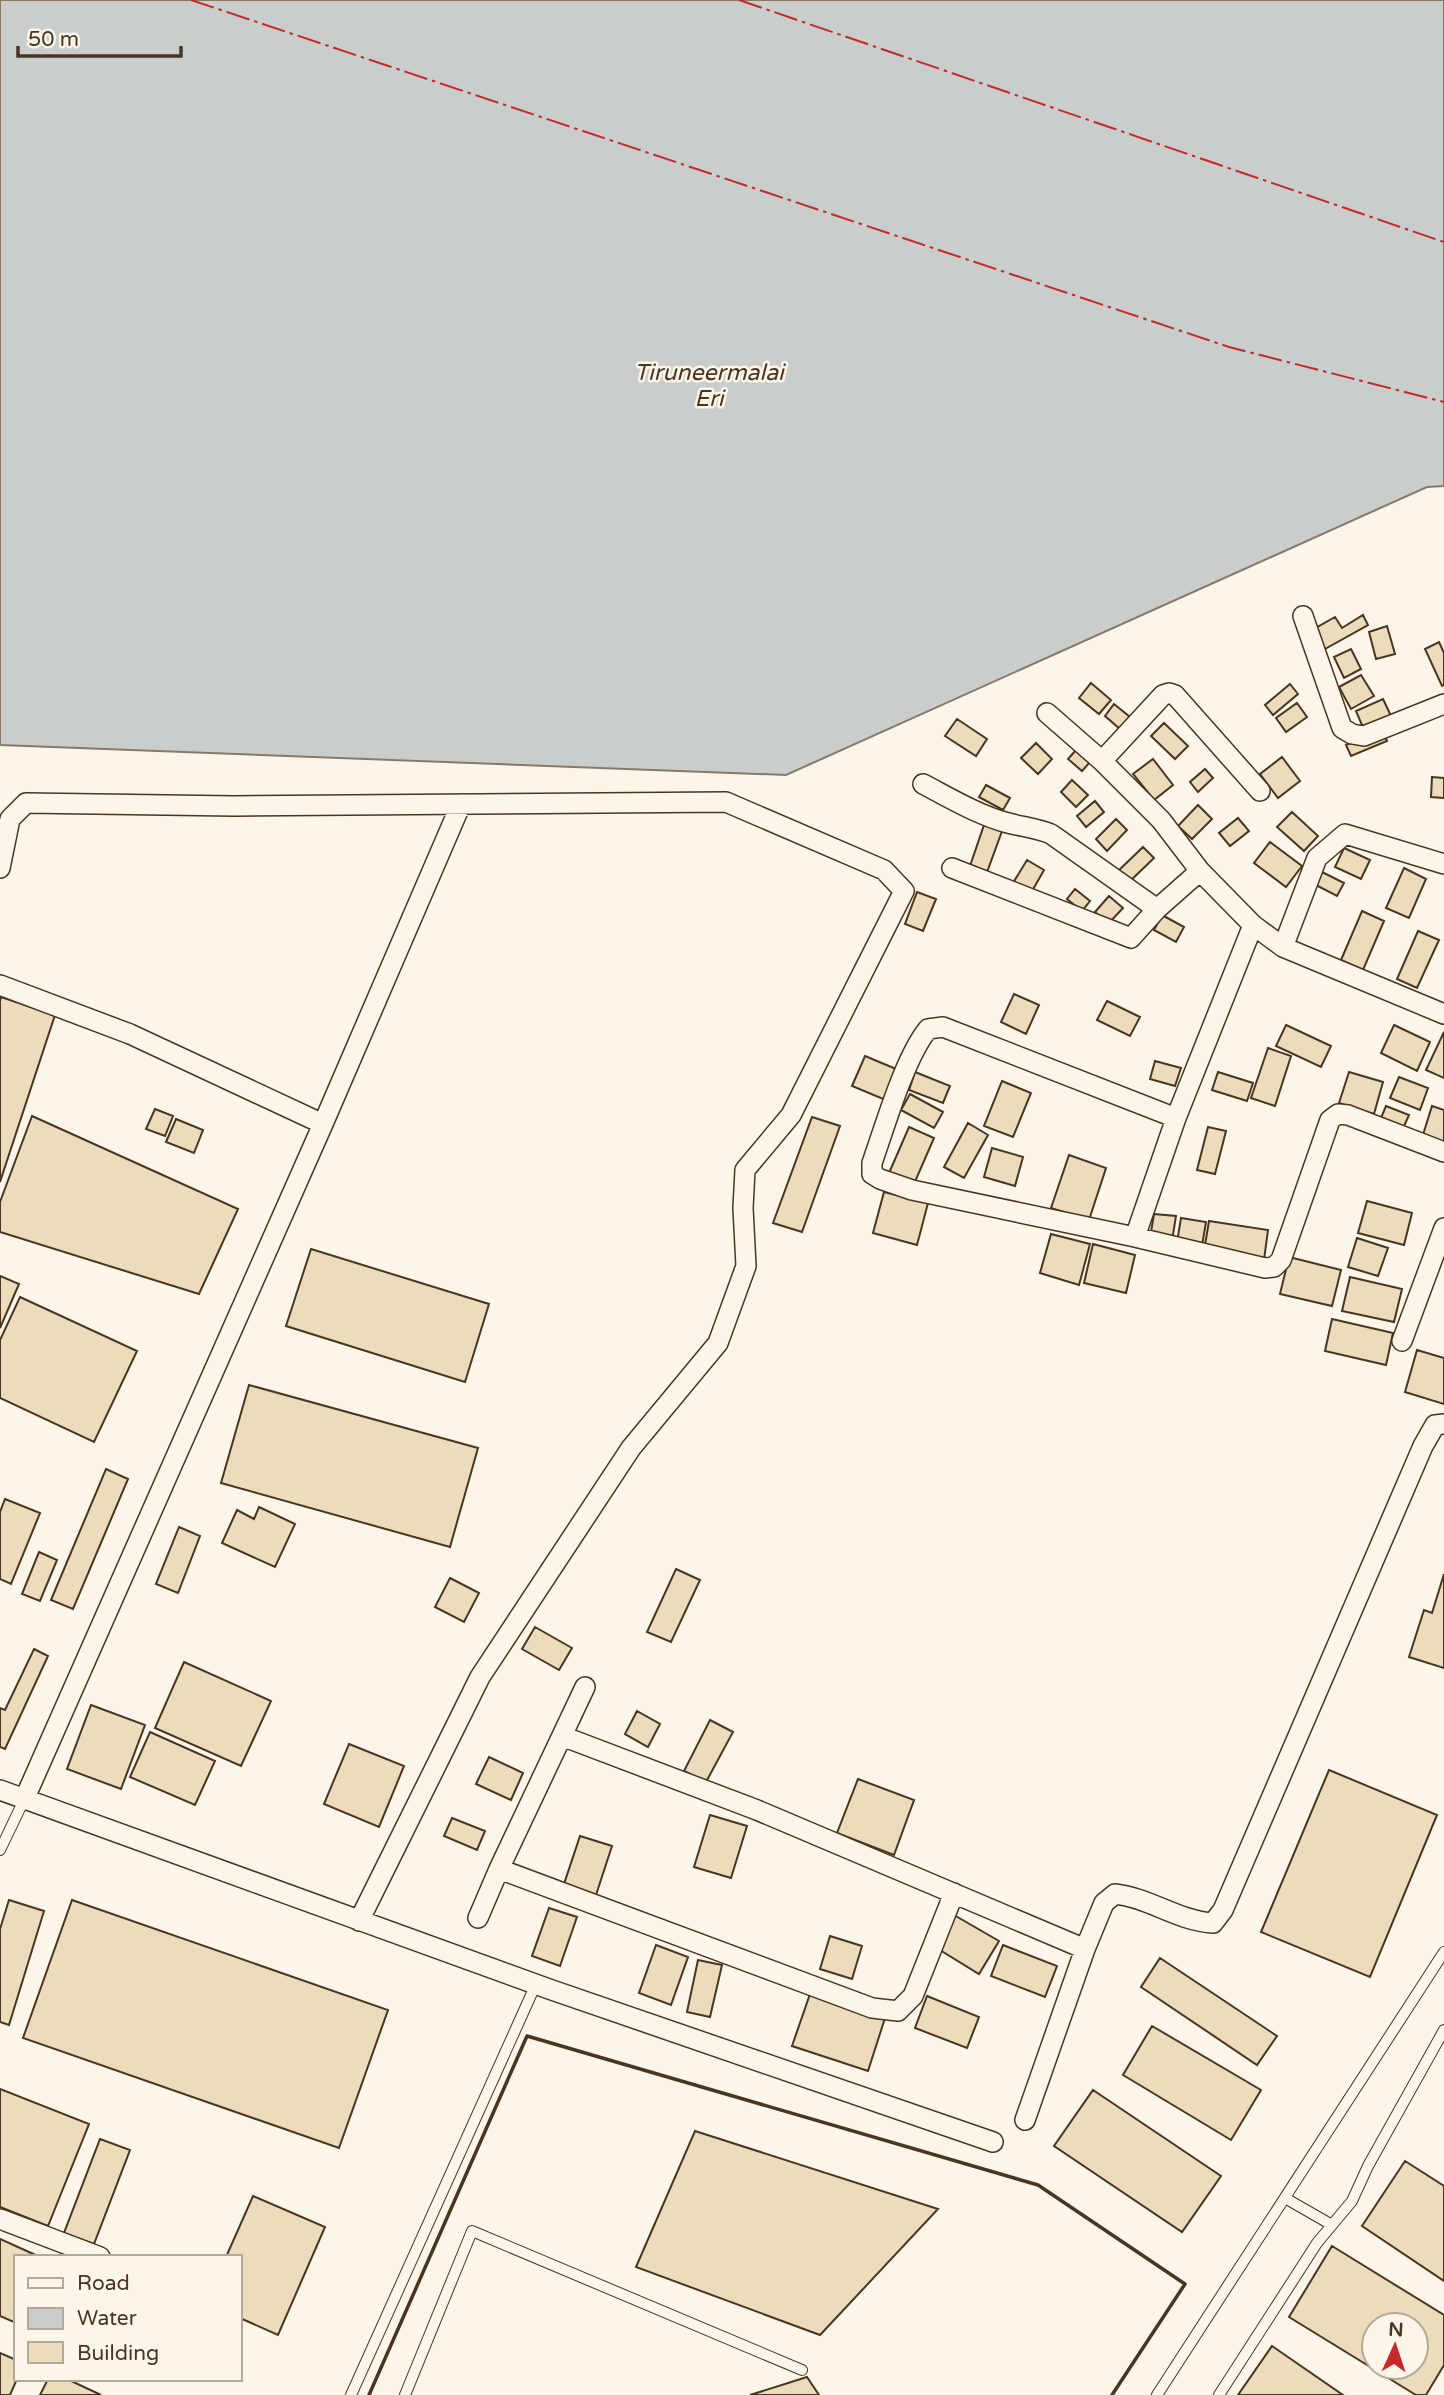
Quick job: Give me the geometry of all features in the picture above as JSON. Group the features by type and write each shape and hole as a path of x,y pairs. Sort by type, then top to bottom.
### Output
{"street":[{"path":"1303,616 1342,728 1352,734 1364,736 1444,704"},
{"path":"1102,761 1163,695 1169,693 1175,695 1260,791"},
{"path":"1047,713 1102,761 1161,820 1200,871 1254,925 1283,947 1444,1014"},
{"path":"923,784 983,814 1051,834 1157,909"},
{"path":"0,868 9,819 26,803 234,806 726,802 884,870 904,891 791,1115 745,1170 743,1208 746,1266 718,1343 632,1448 480,1678 359,1921"},
{"path":"23,1800 323,1124 461,804"},
{"path":"1283,947 1317,858 1345,834 1444,864"},
{"path":"952,868 1131,938 1157,909 1200,871"},
{"path":"1135,1237 1176,1118 1254,925"},
{"path":"0,985 130,1034 323,1124"},
{"path":"1176,1118 943,1027 928,1029 919,1040 872,1163 872,1174 912,1190 1135,1237 1265,1268 1274,1267 1281,1260 1330,1120 1338,1114 1348,1115 1444,1152"},
{"path":"1402,1341 1444,1228"},
{"path":"1024,2120 1104,1903 1115,1894 1130,1896 1195,1922 1213,1923 1223,1910 1423,1446 1435,1425 1444,1424"},
{"path":"478,1918 585,1687"},
{"path":"562,1736 757,1811 1085,1949"},
{"path":"0,1790 536,1984 993,2142"},
{"path":"499,1869 872,2008 898,2011 913,1996 954,1893"},
{"path":"0,2219 95,2255"}],"lane":[{"path":"0,1850 23,1800"},
{"path":"1157,2395 1444,1952"},
{"path":"351,2395 536,1984"},
{"path":"1219,2395 1317,2244 1352,2202 1368,2166 1444,2030"},
{"path":"1285,2198 1332,2225"},
{"path":"405,2395 472,2231 802,2371"}],"water":[{"name":"Tiruneermalai Eri","path":"0,0 1444,0 1444,486 1427,487 786,775 0,745"}],"building":[{"path":"1363,615 1368,625 1325,649 1314,629 1335,617 1342,628"},
{"path":"1387,626 1395,654 1376,659 1369,632"},
{"path":"1439,642 1444,653 1442,686 1425,649"},
{"path":"1351,649 1361,669 1344,678 1334,657"},
{"path":"1361,675 1374,696 1351,709 1339,687"},
{"path":"1091,683 1111,700 1099,714 1079,698"},
{"path":"1290,684 1298,694 1273,715 1265,705"},
{"path":"1383,699 1392,718 1364,730 1356,711"},
{"path":"1297,703 1307,717 1286,732 1276,718"},
{"path":"1114,704 1130,717 1120,729 1105,716"},
{"path":"957,719 987,739 976,756 945,736"},
{"path":"1164,723 1188,746 1175,759 1151,736"},
{"path":"1382,730 1387,741 1351,756 1346,745"},
{"path":"1036,743 1052,759 1038,774 1021,758"},
{"path":"1077,749 1091,761 1082,771 1068,759"},
{"path":"1282,757 1300,781 1278,798 1260,774"},
{"path":"1153,759 1173,785 1154,800 1133,774"},
{"path":"1205,769 1213,778 1198,792 1190,782"},
{"path":"1432,777 1444,778 1444,798 1431,797"},
{"path":"1072,780 1088,795 1076,807 1061,792"},
{"path":"986,785 1010,798 1003,810 979,797"},
{"path":"1095,801 1104,812 1086,827 1077,816"},
{"path":"1198,805 1212,819 1192,839 1178,826"},
{"path":"1292,812 1318,836 1304,851 1277,827"},
{"path":"1238,818 1249,831 1230,846 1219,833"},
{"path":"1116,819 1127,830 1107,851 1096,839"},
{"path":"984,825 1002,831 986,875 969,869"},
{"path":"1270,842 1302,866 1286,887 1254,863"},
{"path":"1143,847 1154,858 1127,884 1116,873"},
{"path":"1344,848 1370,860 1361,879 1335,867"},
{"path":"1027,860 1044,870 1031,893 1013,883"},
{"path":"1404,868 1426,879 1409,918 1386,908"},
{"path":"1316,869 1344,883 1337,896 1310,882"},
{"path":"1075,889 1090,901 1082,911 1067,899"},
{"path":"917,892 936,899 923,931 905,924"},
{"path":"1109,896 1123,908 1108,924 1095,912"},
{"path":"1362,911 1384,921 1363,970 1341,960"},
{"path":"1162,915 1184,927 1176,942 1154,930"},
{"path":"1418,931 1439,940 1417,988 1397,979"},
{"path":"1014,994 1039,1005 1026,1034 1001,1022"},
{"path":"1,997 55,1015 0,1182 0,1001"},
{"path":"1107,1001 1140,1017 1130,1036 1097,1020"},
{"path":"1286,1025 1331,1046 1321,1067 1276,1046"},
{"path":"1394,1025 1430,1042 1417,1071 1381,1053"},
{"path":"1444,1032 1444,1078 1426,1070"},
{"path":"1268,1048 1291,1056 1275,1106 1251,1098"},
{"path":"865,1056 901,1071 888,1101 852,1086"},
{"path":"1155,1061 1181,1068 1175,1086 1150,1079"},
{"path":"915,1072 950,1086 943,1103 909,1090"},
{"path":"1218,1072 1253,1083 1247,1101 1212,1090"},
{"path":"1349,1072 1383,1082 1374,1114 1339,1103"},
{"path":"1399,1077 1428,1088 1420,1110 1390,1098"},
{"path":"1002,1081 1031,1093 1013,1137 984,1126"},
{"path":"910,1094 943,1112 934,1128 901,1110"},
{"path":"1386,1106 1409,1115 1401,1133 1378,1125"},
{"path":"1432,1106 1444,1110 1444,1149 1421,1141"},
{"path":"155,1109 173,1116 165,1136 146,1129"},
{"path":"32,1116 238,1209 199,1294 0,1232 0,1202"},
{"path":"812,1117 840,1126 802,1232 773,1223"},
{"path":"176,1119 203,1130 194,1153 166,1142"},
{"path":"968,1123 988,1135 964,1178 944,1167"},
{"path":"909,1127 934,1138 914,1184 889,1173"},
{"path":"1208,1127 1226,1131 1215,1174 1197,1170"},
{"path":"992,1148 1023,1157 1015,1186 984,1177"},
{"path":"1069,1155 1106,1168 1089,1220 1051,1208"},
{"path":"884,1192 928,1203 917,1245 873,1233"},
{"path":"1367,1201 1412,1213 1404,1245 1358,1233"},
{"path":"1154,1214 1176,1216 1172,1241 1150,1238"},
{"path":"1181,1218 1206,1222 1202,1246 1177,1242"},
{"path":"1209,1221 1268,1230 1264,1260 1204,1251"},
{"path":"1051,1234 1090,1244 1079,1285 1040,1273"},
{"path":"1357,1238 1388,1248 1378,1276 1348,1267"},
{"path":"1093,1244 1135,1255 1126,1293 1084,1283"},
{"path":"311,1249 489,1304 465,1382 286,1326"},
{"path":"1289,1257 1341,1270 1332,1306 1280,1294"},
{"path":"0,1276 19,1284 0,1328"},
{"path":"1350,1277 1402,1289 1394,1322 1342,1311"},
{"path":"20,1297 137,1351 94,1442 0,1398 0,1340"},
{"path":"1332,1319 1393,1333 1386,1365 1325,1351"},
{"path":"1417,1350 1444,1358 1444,1404 1405,1392"},
{"path":"249,1385 478,1448 450,1547 221,1483"},
{"path":"106,1469 128,1479 73,1609 51,1600"},
{"path":"5,1499 40,1513 11,1584 0,1579 0,1512"},
{"path":"259,1507 295,1524 275,1567 222,1543 237,1510 254,1519"},
{"path":"179,1527 200,1536 178,1593 156,1584"},
{"path":"39,1552 57,1560 40,1601 22,1594"},
{"path":"676,1569 700,1580 671,1642 647,1632"},
{"path":"1444,1574 1444,1668 1409,1657 1424,1610 1432,1613"},
{"path":"450,1578 479,1593 464,1622 435,1607"},
{"path":"535,1627 572,1648 559,1670 522,1649"},
{"path":"34,1649 48,1656 5,1749 0,1747 0,1708 5,1710"},
{"path":"184,1662 271,1701 241,1766 155,1728"},
{"path":"91,1705 145,1725 121,1789 67,1769"},
{"path":"637,1711 660,1724 648,1747 625,1734"},
{"path":"710,1720 733,1732 706,1782 684,1771"},
{"path":"150,1732 215,1761 195,1805 130,1777"},
{"path":"349,1744 404,1766 379,1827 324,1804"},
{"path":"489,1757 523,1773 511,1800 476,1784"},
{"path":"1329,1770 1437,1815 1370,1977 1261,1932"},
{"path":"858,1779 914,1800 894,1855 837,1833"},
{"path":"710,1815 747,1826 731,1878 694,1867"},
{"path":"452,1818 485,1831 477,1850 444,1836"},
{"path":"580,1836 612,1846 596,1895 564,1884"},
{"path":"9,1900 44,1911 9,2025 0,2022 0,1929"},
{"path":"72,1900 388,2010 339,2148 23,2038"},
{"path":"549,1908 577,1917 560,1966 532,1956"},
{"path":"954,1915 999,1941 979,1974 935,1947"},
{"path":"830,1936 862,1946 852,1979 820,1969"},
{"path":"656,1945 688,1957 671,2005 639,1993"},
{"path":"1003,1945 1057,1966 1045,1997 991,1976"},
{"path":"1160,1958 1277,2036 1257,2065 1141,1987"},
{"path":"698,1960 722,1965 710,2017 687,2012"},
{"path":"810,1994 885,2018 868,2071 792,2046"},
{"path":"927,1996 979,2017 967,2048 915,2028"},
{"path":"1152,2026 1261,2090 1231,2140 1123,2075"},
{"path":"0,2089 89,2124 48,2226 0,2207"},
{"path":"1093,2090 1221,2176 1182,2232 1054,2146"},
{"path":"695,2131 938,2209 820,2335 636,2267"},
{"path":"100,2139 130,2150 94,2244 64,2233"},
{"path":"1405,2161 1444,2186 1444,2281 1362,2226"},
{"path":"253,2196 325,2227 278,2335 242,2319 242,2255 227,2255"},
{"path":"0,2239 36,2255 14,2255 14,2322 0,2316"},
{"path":"1332,2246 1444,2315 1444,2365 1426,2395 1416,2395 1393,2381 1430,2381 1430,2311 1360,2311 1360,2361 1289,2317"},
{"path":"1272,2346 1343,2395 1238,2395"},
{"path":"0,2353 14,2359 14,2381 16,2381 10,2395 0,2395"},
{"path":"807,2377 819,2395 750,2395"},
{"path":"47,2381 71,2381 101,2395 40,2395"}],"wall":[{"path":"369,2395 527,2036 1038,2185 1185,2284 1112,2395"}],"power":[{"path":"191,0 1229,347 1444,402"},
{"path":"739,0 1444,242"}]}
